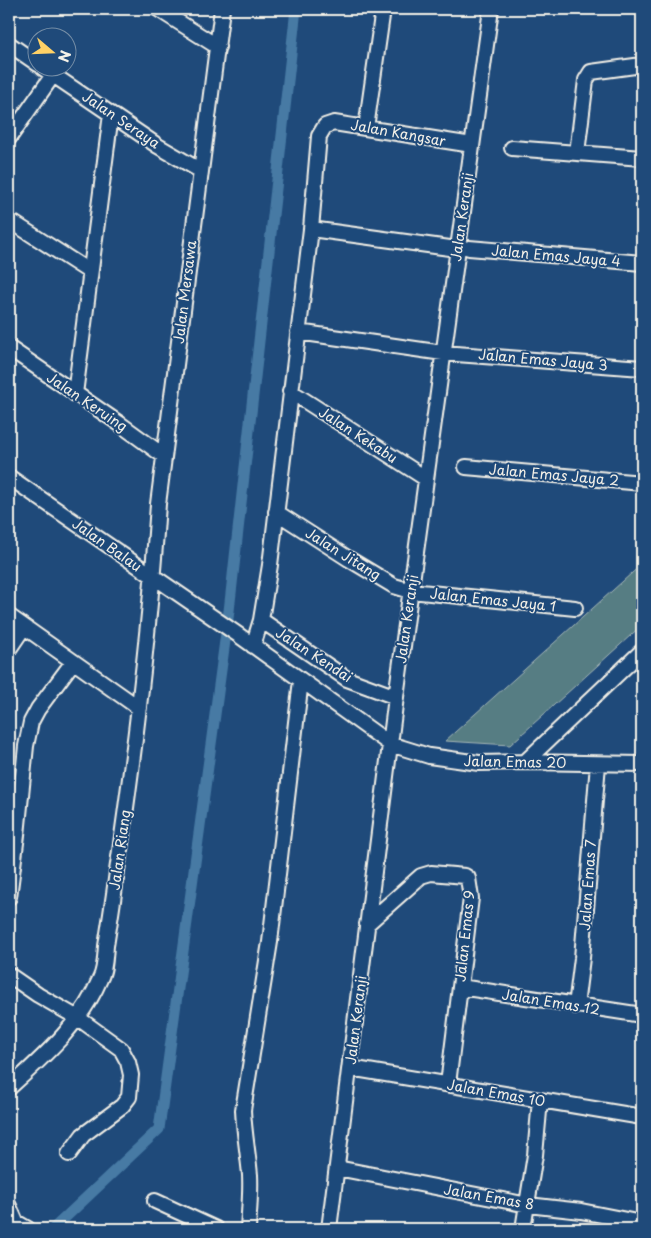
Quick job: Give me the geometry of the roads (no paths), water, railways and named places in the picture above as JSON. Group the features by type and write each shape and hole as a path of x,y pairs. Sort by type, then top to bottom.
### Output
{"street":[{"path":"158,9 218,47"},
{"name":"Jalan Mersawa","path":"153,577 158,504 222,9"},
{"path":"366,128 383,9"},
{"name":"Jalan Keranji","path":"329,1229 396,697 444,353 463,248 472,145 491,9"},
{"path":"9,44 28,57"},
{"path":"576,153 586,80 591,72 642,65"},
{"path":"9,138 44,78"},
{"name":"Jalan Seraya","path":"58,78 158,146 201,171"},
{"path":"75,394 111,114"},
{"name":"Jalan Kangsar","path":"311,229 319,136 325,126 334,123 472,145"},
{"path":"512,148 642,158"},
{"path":"9,220 90,272"},
{"path":"253,646 261,620 311,229"},
{"name":"Jalan Emas Jaya 4","path":"311,229 463,248 642,263"},
{"name":"Jalan Emas Jaya 3","path":"298,332 444,353 642,368"},
{"name":"Jalan Keruing","path":"9,348 164,456"},
{"name":"Jalan Kekabu","path":"290,391 426,478"},
{"name":"Jalan Emas Jaya 2","path":"466,466 642,483"},
{"name":"Jalan Balau","path":"9,477 302,680"},
{"name":"Jalan Jitang","path":"276,512 386,582 412,591"},
{"name":"Jalan Riang","path":"9,1088 60,1040 92,997 102,977 139,708 153,577"},
{"name":"Jalan Emas Jaya 1","path":"412,591 575,608"},
{"path":"9,616 139,708"},
{"name":"Jalan Kendai","path":"261,620 347,679 396,697"},
{"path":"9,649 24,627"},
{"path":"525,762 642,651"},
{"path":"9,897 26,746 31,722 73,662"},
{"path":"248,1229 250,1174 243,1110 270,942 302,680"},
{"name":"Jalan Emas 20","path":"302,680 390,744 429,756 479,763 642,764"},
{"name":"Jalan Emas 7","path":"576,1006 582,958 598,764"},
{"name":"Jalan Emas 9","path":"366,924 421,876 430,873 468,878 471,898 448,1084"},
{"path":"9,975 78,1018 121,1049 128,1062 132,1076 128,1097 122,1106 83,1135 69,1154"},
{"name":"Jalan Emas 12","path":"460,987 642,1015"},
{"name":"Jalan Emas 10","path":"350,1068 642,1117"},
{"path":"523,1229 528,1205 540,1100"},
{"name":"Jalan Emas 8","path":"336,1168 626,1224 642,1223"},
{"path":"155,1201 216,1229"},
{"path":"9,1206 16,1222 28,1229"}],"waterway":[{"path":"53,1229 159,1129 229,611 296,9"}]}
